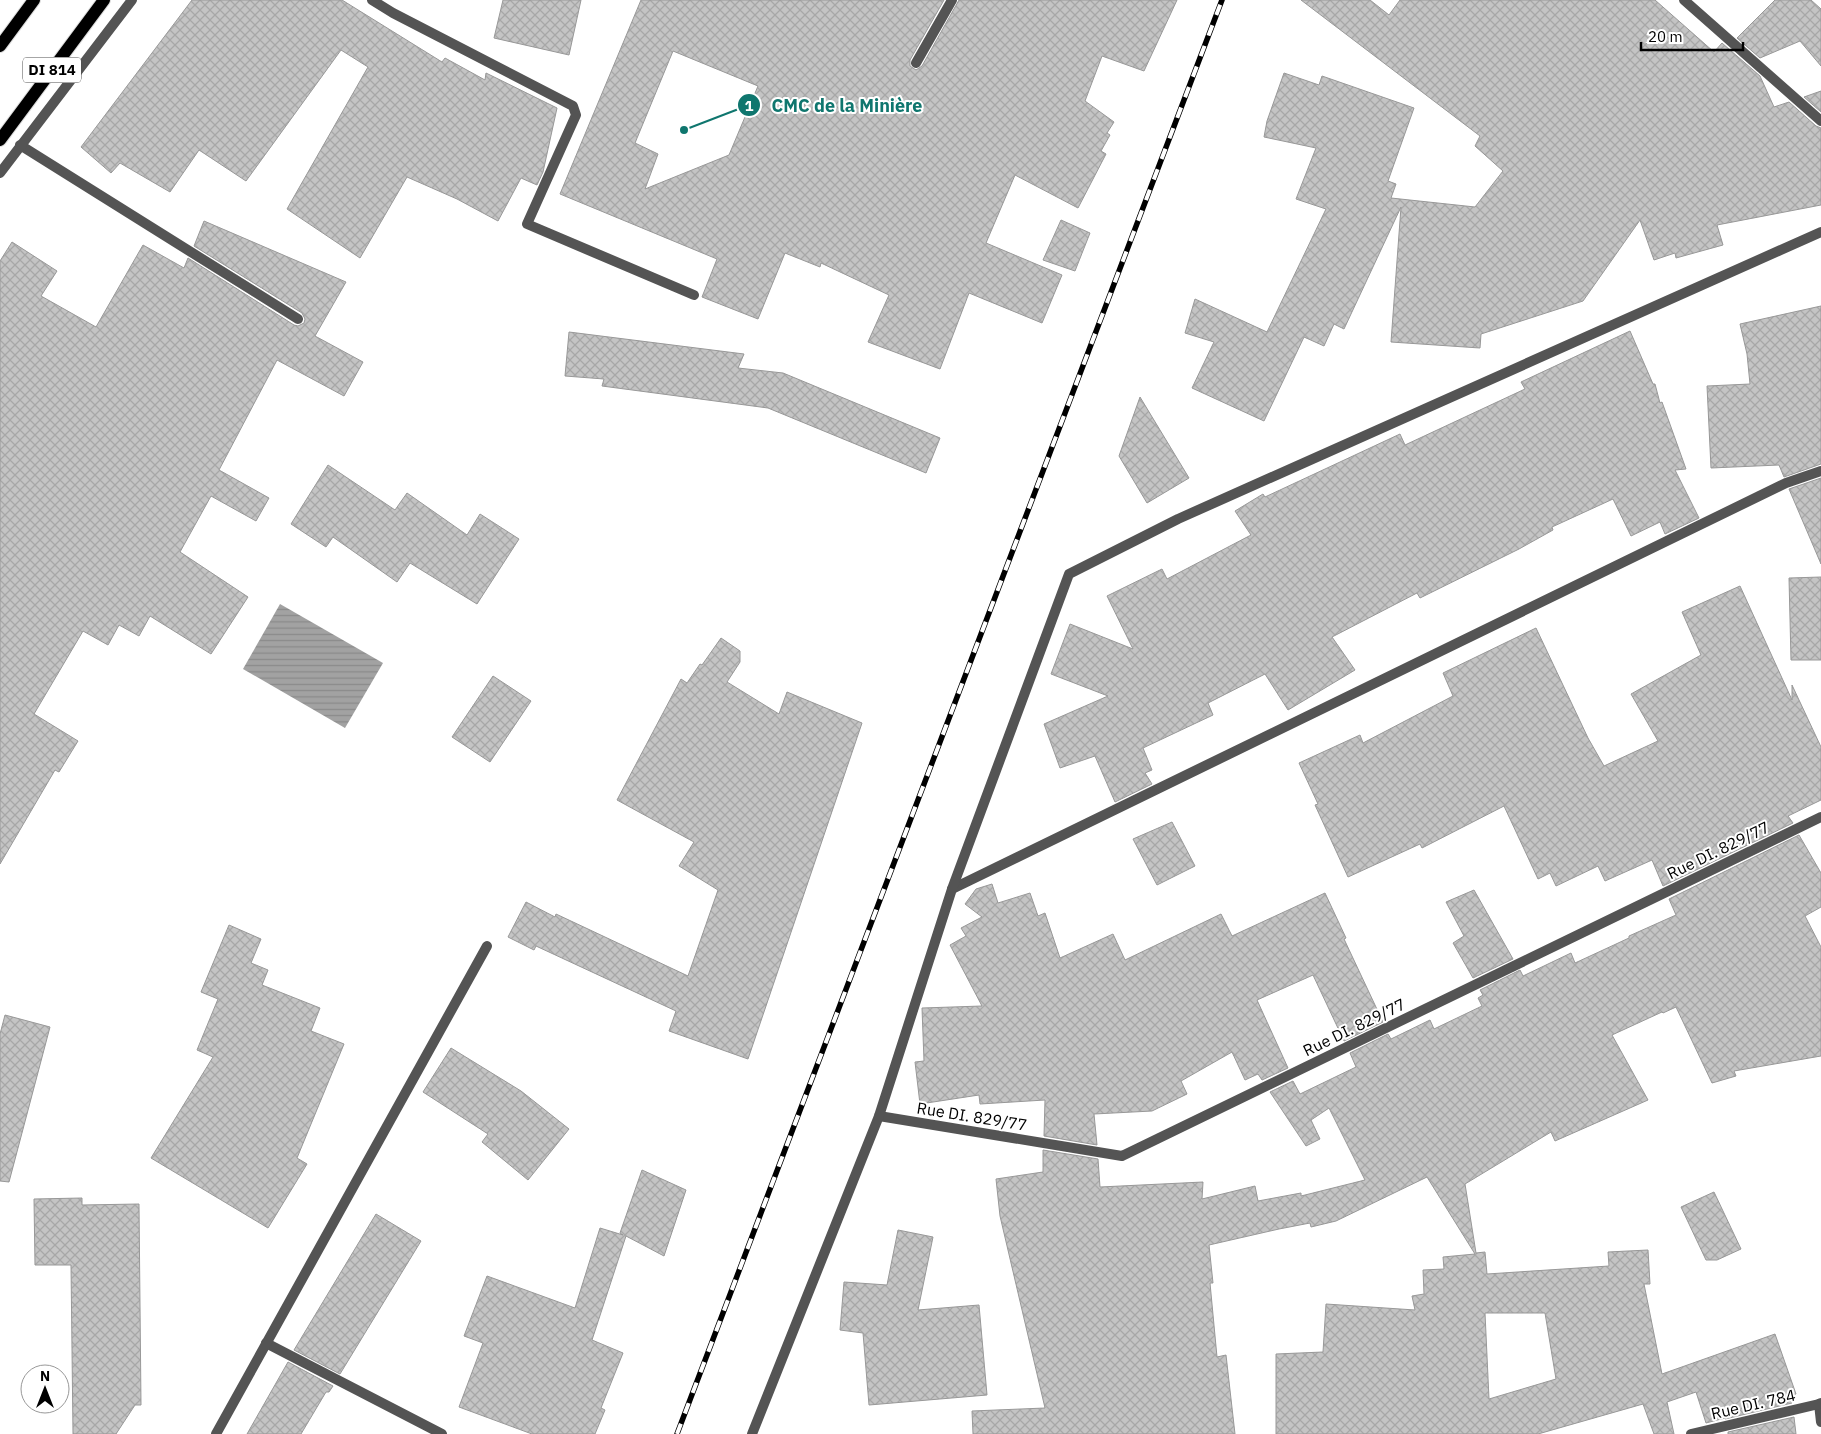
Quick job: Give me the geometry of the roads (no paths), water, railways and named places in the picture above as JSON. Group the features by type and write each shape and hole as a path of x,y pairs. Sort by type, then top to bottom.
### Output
{"main road":[{"path":"0,46 34,0"},
{"name":"DI 814","path":"0,140 104,0"}],"street":[{"path":"0,173 132,0"},
{"path":"372,0 393,13 572,106 576,115 527,224 694,295"},
{"path":"916,64 952,0"},
{"path":"1684,0 1821,121"},
{"path":"20,145 298,319"},
{"path":"752,1434 878,1116 952,889 1069,574 1178,519 1821,232"},
{"path":"952,889 1786,484 1821,471"},
{"name":"Rue DI. 829/77","path":"878,1116 1122,1156 1821,817"},
{"path":"216,1434 486,946"},
{"path":"266,1344 442,1434"},
{"path":"1820,1404 1821,1422"},
{"name":"Rue DI. 784","path":"1691,1434 1820,1404"}],"railway":[{"path":"677,1434 1222,0"}],"place":[{"name":"CMC de la Minière","path":"684,130"}]}
